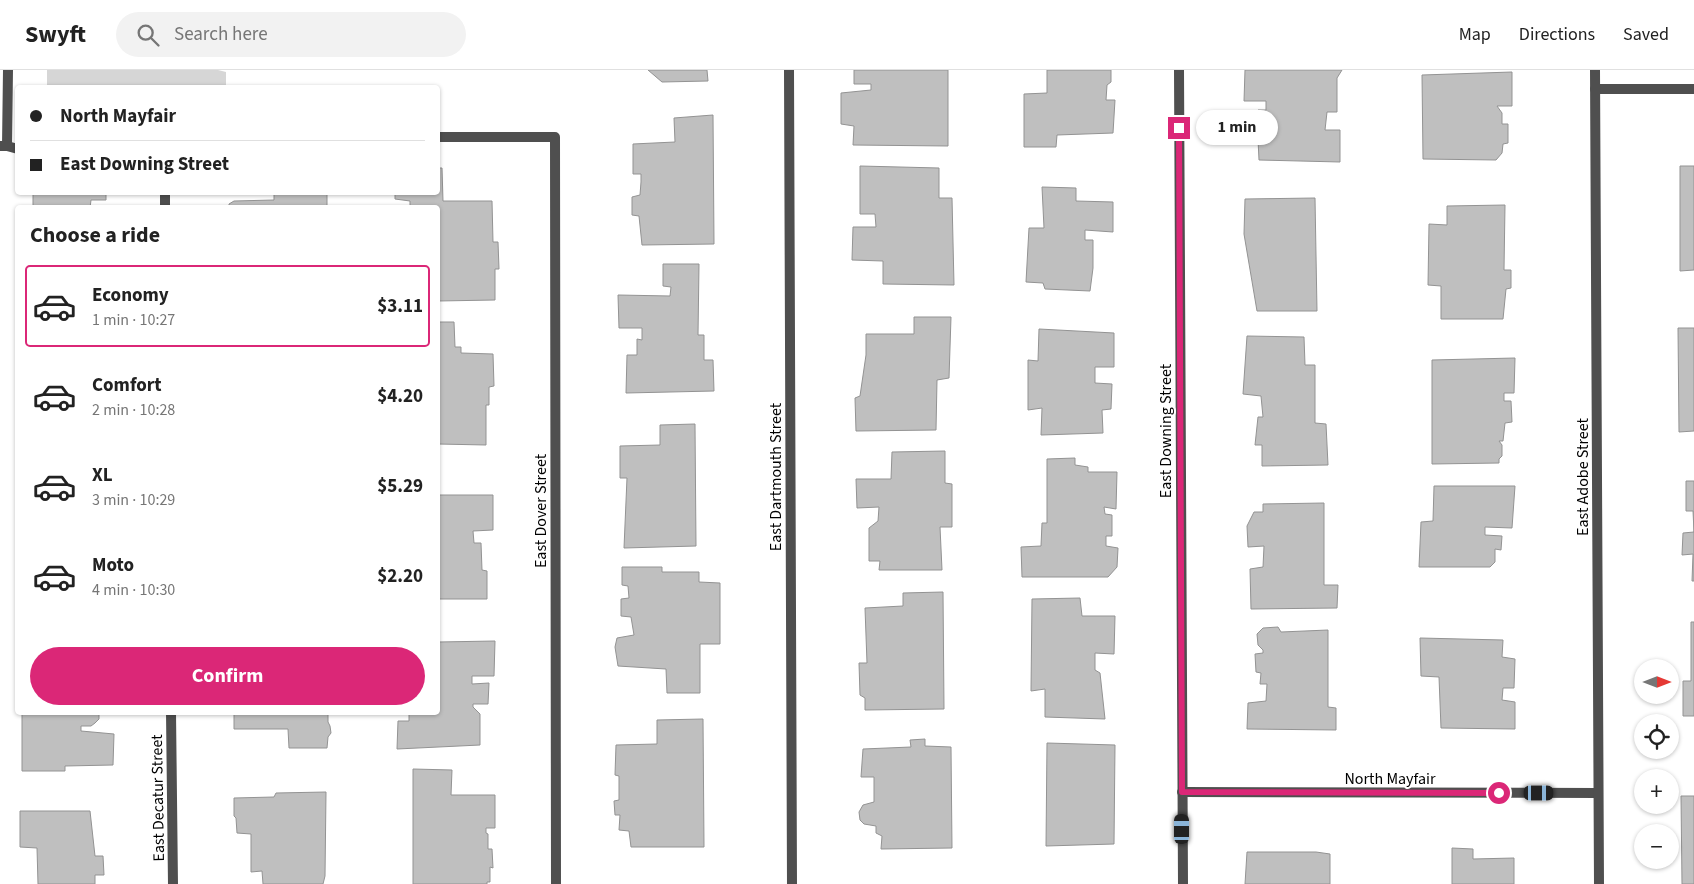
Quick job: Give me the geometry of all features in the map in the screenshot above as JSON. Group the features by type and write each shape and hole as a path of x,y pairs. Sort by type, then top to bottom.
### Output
{"street":[{"path":"3,146 8,70"},
{"name":"East Dartmouth Street","path":"789,70 792,884"},
{"name":"East Downing Street","path":"1179,70 1183,884"},
{"name":"East Adobe Street","path":"1594,70 1599,884"},
{"path":"1595,89 1694,89"},
{"name":"East Dover Street","path":"440,137 555,137 556,884"},
{"name":"East Decatur Street","path":"171,715 172,884"},
{"name":"North Mayfair","path":"1182,792 1598,793"}],"shaded area":[{"path":"47,70 218,70 226,72 226,85 47,85"}],"building":[{"path":"648,70 707,70 708,81 662,82"},
{"path":"854,70 948,70 948,146 853,145 854,126 841,124 841,93 871,90 871,84 854,84"},
{"path":"1047,70 1111,70 1111,82 1107,85 1106,100 1115,100 1113,133 1057,135 1056,147 1024,147 1024,94 1047,93"},
{"path":"1245,70 1342,70 1337,78 1337,112 1327,112 1325,130 1340,130 1340,162 1259,160 1258,139 1265,138 1266,128 1258,128 1258,110 1266,110 1266,101 1244,101"},
{"path":"1512,72 1512,106 1497,106 1502,113 1502,124 1508,124 1508,143 1503,144 1502,153 1496,160 1423,159 1422,75"},
{"path":"713,115 714,244 642,245 639,216 632,215 632,197 640,195 641,182 641,174 633,174 633,144 675,142 674,118"},
{"path":"860,166 939,168 939,198 952,198 954,285 883,284 883,261 852,260 853,227 876,227 875,214 860,214"},
{"path":"1680,166 1694,166 1694,270 1680,271"},
{"path":"440,168 442,168 443,201 492,201 493,242 498,242 499,269 495,269 495,300 440,301 440,205 410,205 410,201 395,199 395,195 440,195"},
{"path":"1042,187 1076,188 1076,201 1113,202 1113,232 1085,230 1085,240 1093,240 1093,268 1090,291 1045,289 1043,283 1026,282 1029,228 1044,228"},
{"path":"33,195 106,195 106,200 91,200 90,205 33,205"},
{"path":"274,195 327,195 327,205 229,205 234,201 274,200"},
{"path":"1315,198 1317,311 1257,311 1244,234 1245,199"},
{"path":"1505,205 1504,270 1511,270 1511,288 1506,289 1503,319 1441,319 1441,286 1428,285 1429,224 1447,225 1447,206"},
{"path":"663,264 699,264 698,335 704,335 704,360 713,360 714,391 626,393 627,355 637,355 637,339 642,340 642,328 619,328 618,295 670,296 671,287 663,286"},
{"path":"914,317 951,317 949,378 937,380 936,430 856,431 855,398 860,396 866,355 866,334 914,334"},
{"path":"440,322 454,322 455,347 461,347 461,353 493,354 494,386 489,387 489,405 486,405 486,445 440,444"},
{"path":"1678,328 1694,328 1694,431 1679,432"},
{"path":"1039,329 1114,333 1114,367 1095,367 1095,383 1112,384 1111,409 1102,410 1103,433 1041,435 1042,408 1028,410 1028,360 1038,361"},
{"path":"1247,336 1304,337 1305,365 1315,365 1315,423 1326,424 1328,465 1262,466 1262,445 1255,445 1258,417 1263,417 1261,396 1243,394"},
{"path":"1515,358 1514,393 1504,393 1504,401 1511,401 1512,422 1505,423 1503,441 1499,441 1502,445 1502,456 1499,459 1499,463 1432,464 1432,360"},
{"path":"695,424 696,546 624,548 627,478 620,478 620,446 660,445 660,425"},
{"path":"945,451 945,483 952,484 952,527 940,527 942,570 879,570 880,561 869,561 869,528 878,521 879,507 857,508 856,479 891,479 892,452"},
{"path":"1075,458 1075,465 1088,467 1088,472 1117,472 1116,509 1104,507 1105,514 1112,515 1112,536 1106,536 1106,546 1118,548 1117,567 1108,577 1022,577 1021,547 1041,546 1042,523 1047,523 1047,459"},
{"path":"1686,481 1694,481 1694,532 1693,511 1686,511"},
{"path":"1434,486 1515,486 1512,528 1485,527 1485,535 1502,536 1501,550 1495,549 1495,562 1490,567 1419,567 1421,522 1433,521"},
{"path":"440,495 493,495 493,530 473,531 474,543 481,543 482,570 487,571 487,599 440,599"},
{"path":"1324,503 1324,585 1338,585 1337,608 1251,609 1250,569 1263,567 1264,546 1248,547 1247,526 1254,512 1263,512 1263,504"},
{"path":"1694,532 1694,581 1692,581 1693,554 1682,555 1683,533"},
{"path":"622,567 662,567 662,572 699,572 699,582 720,583 720,644 700,644 700,693 667,693 666,669 618,666 615,647 617,638 634,635 631,617 621,616 621,599 629,598 628,586 622,585"},
{"path":"943,592 944,709 865,710 865,698 860,695 859,663 867,663 865,608 903,606 903,593"},
{"path":"1080,598 1082,616 1115,616 1114,654 1095,653 1095,670 1100,673 1105,719 1045,717 1045,689 1031,691 1032,599"},
{"path":"1691,622 1694,622 1694,716 1683,716 1683,681 1691,681"},
{"path":"1278,627 1281,632 1328,630 1328,707 1336,708 1336,730 1247,729 1248,703 1266,701 1267,684 1260,684 1261,673 1256,672 1255,654 1263,653 1263,650 1258,645 1257,634 1263,628"},
{"path":"1420,638 1503,640 1502,657 1515,659 1514,688 1503,688 1502,700 1515,702 1515,729 1441,728 1439,677 1421,676"},
{"path":"495,641 494,676 472,676 472,684 489,683 488,704 473,704 473,707 480,714 480,745 397,749 398,721 409,721 409,715 440,715 440,642"},
{"path":"22,715 99,715 99,719 91,726 81,726 81,731 114,734 113,765 65,766 65,771 22,771"},
{"path":"234,715 328,715 331,733 328,737 327,748 289,748 288,729 234,729"},
{"path":"703,719 704,847 631,847 629,831 619,830 620,815 615,815 614,801 619,800 619,776 615,775 616,745 657,744 657,720"},
{"path":"925,739 925,746 951,747 952,848 881,849 882,836 876,833 876,826 864,824 860,820 859,812 863,805 874,802 874,777 861,777 863,749 911,747 910,740"},
{"path":"1047,743 1115,745 1114,844 1046,846"},
{"path":"413,769 452,770 451,795 495,795 495,828 486,828 488,849 492,849 493,868 490,867 490,882 487,882 487,884 413,884"},
{"path":"326,792 325,876 323,884 263,884 262,871 251,872 251,834 237,833 236,818 234,816 234,798 274,797 276,793"},
{"path":"1681,796 1694,796 1694,884 1682,884"},
{"path":"20,811 90,811 95,856 103,856 104,875 95,875 95,884 38,884 37,848 20,847"},
{"path":"1452,848 1473,849 1473,859 1514,858 1514,884 1452,884"},
{"path":"1247,852 1316,852 1330,854 1330,884 1245,884"}],"route":[{"path":"1179,128 1182,792 1499,793"}]}
